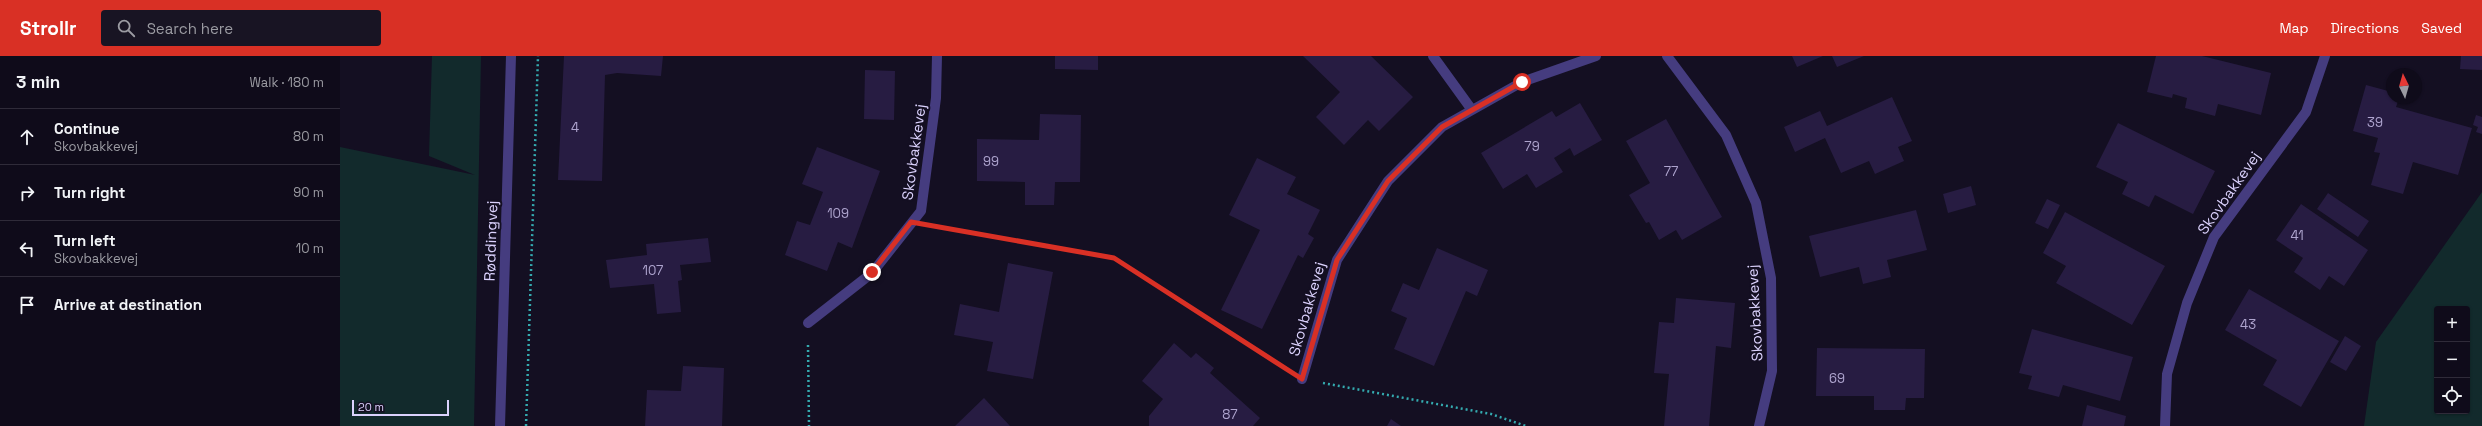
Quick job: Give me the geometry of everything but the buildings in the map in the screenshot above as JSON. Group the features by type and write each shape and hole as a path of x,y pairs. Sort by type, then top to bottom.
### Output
{"street":[{"name":"Røddingvej","path":"500,426 512,56"},
{"name":"Skovbakkevej","path":"808,323 872,272 921,211 936,98 937,56"},
{"path":"1433,56 1472,110"},
{"name":"Skovbakkevej","path":"1302,379 1337,260 1388,181 1442,127 1522,82 1596,56"},
{"name":"Skovbakkevej","path":"1667,56 1726,135 1756,203 1771,278 1772,371 1759,426"},
{"name":"Skovbakkevej","path":"2165,426 2167,374 2187,303 2214,238 2306,112 2326,56"}],"path":[{"path":"526,426 538,56"},
{"path":"911,222 1114,258 1302,379 1492,414 1526,426"},
{"path":"808,323 809,426"}],"green space":[{"path":"432,56 481,56 474,426 340,426 340,147 475,175 429,156"},
{"path":"2482,192 2482,426 2364,426 2376,342"}],"route":[{"path":"872,272 911,222 1114,258 1302,379 1337,260 1388,181 1442,127 1522,82"}]}
